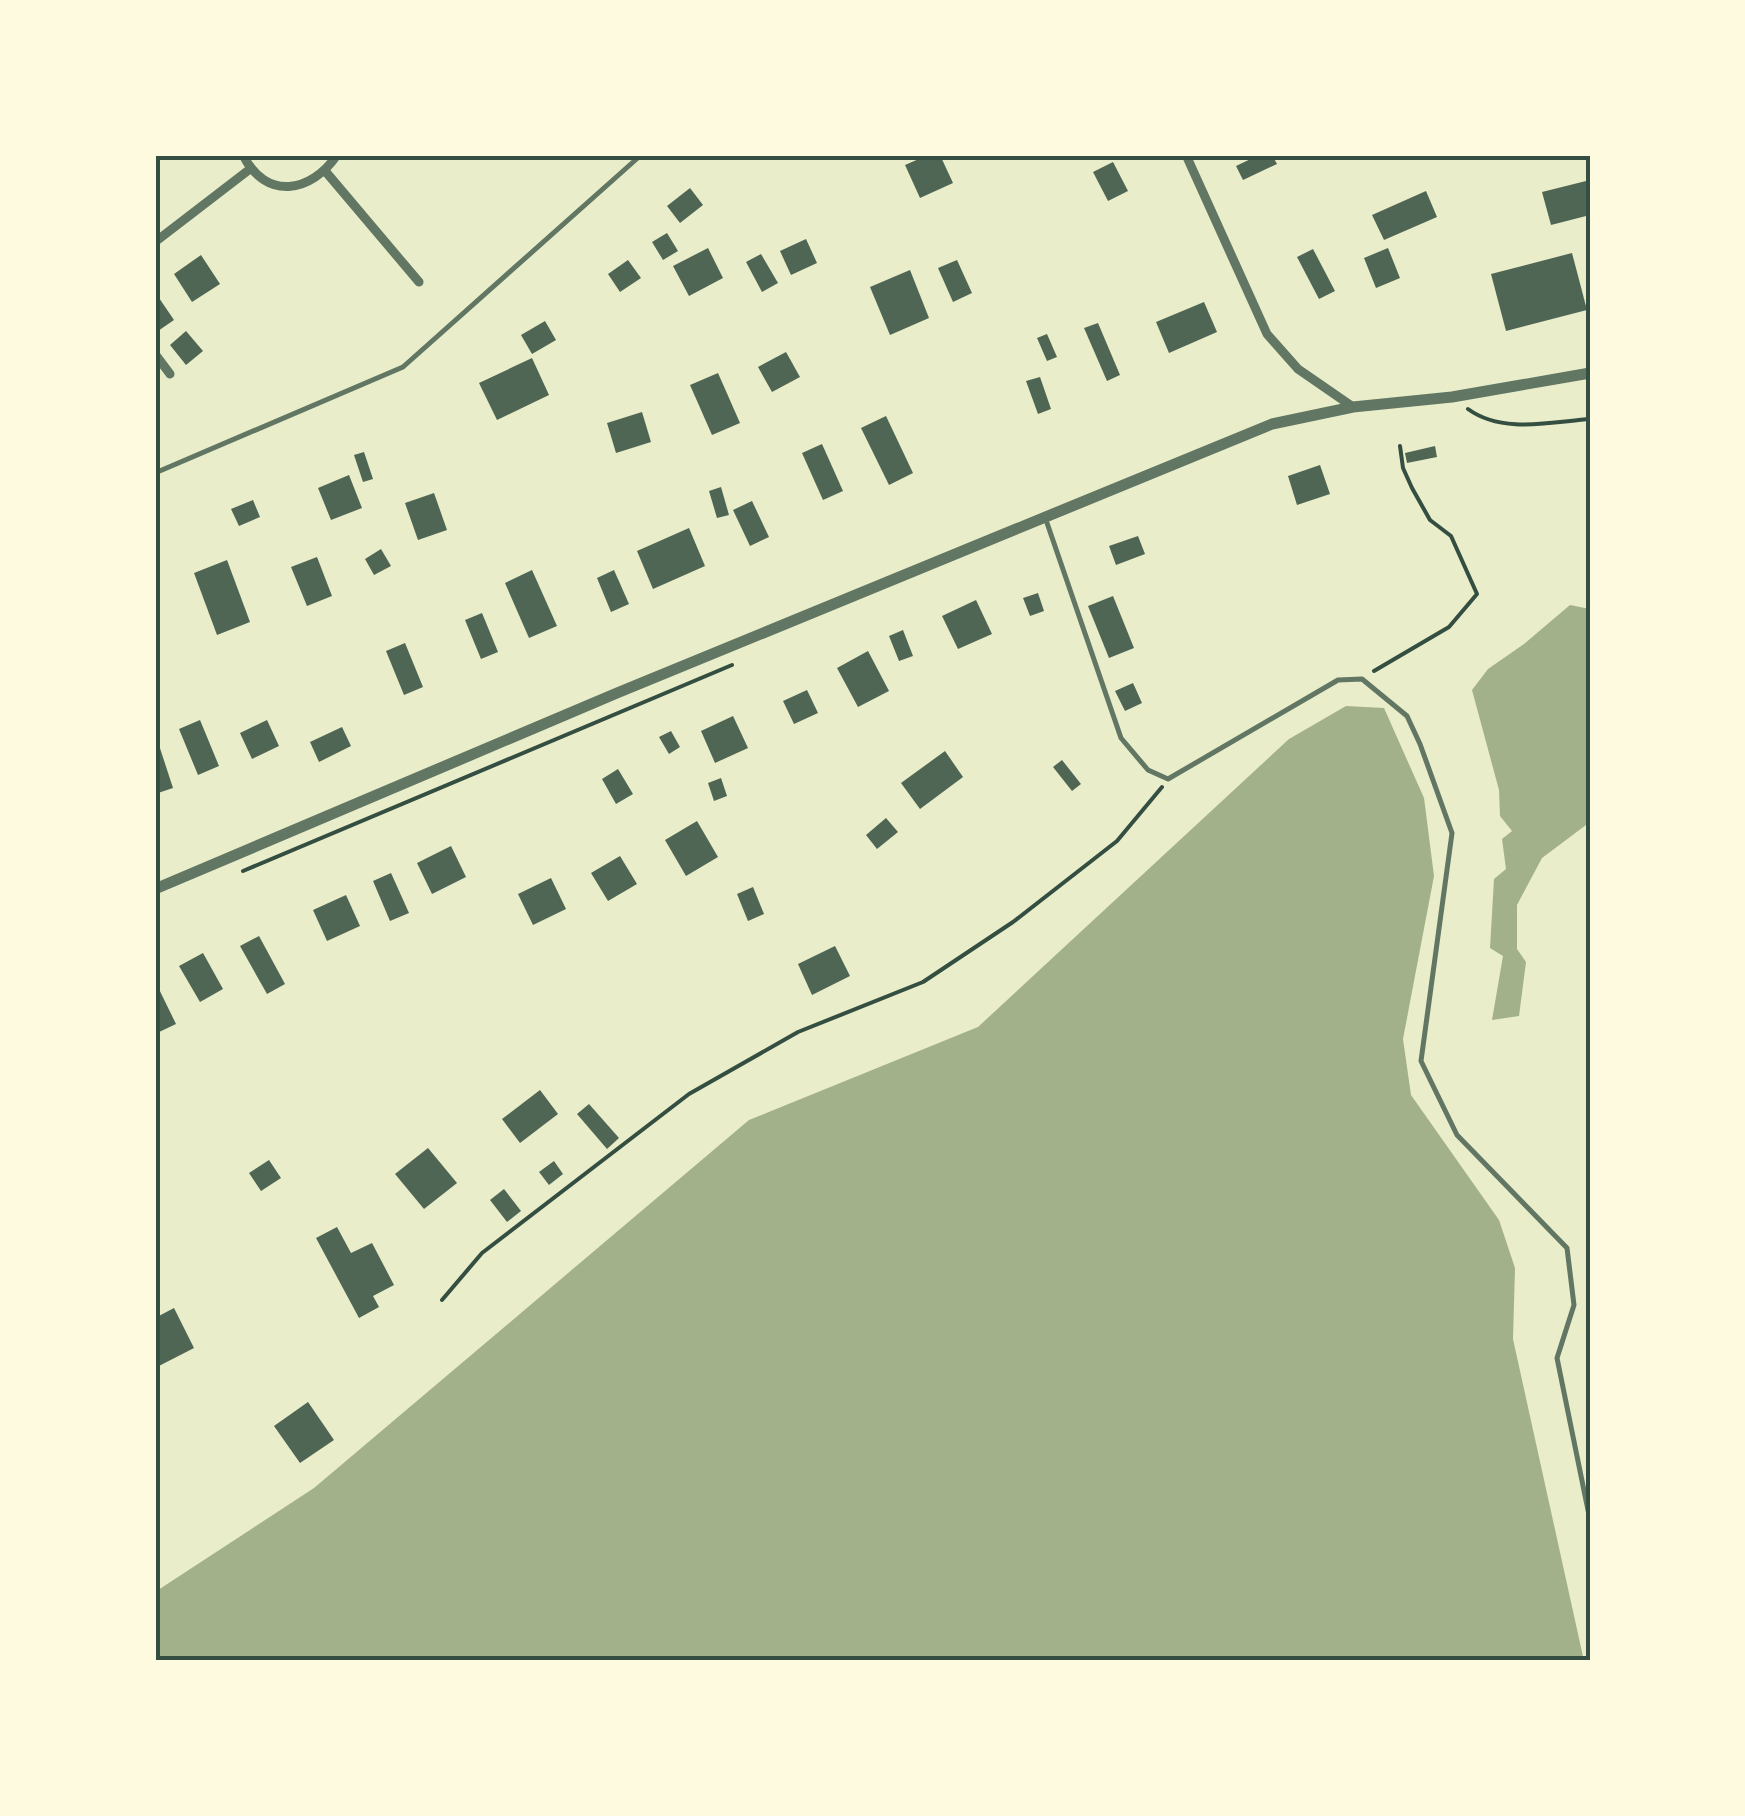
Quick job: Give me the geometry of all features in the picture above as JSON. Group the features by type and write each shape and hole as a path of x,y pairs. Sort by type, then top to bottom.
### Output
{"street":[{"path":"244,155 250,169 266,181 286,187 308,184 326,172 337,155"},
{"path":"1186,155 1267,334 1298,369 1352,407"},
{"path":"155,242 250,169"},
{"path":"326,172 419,282"},
{"path":"155,354 170,374"},
{"path":"155,888 1272,424 1352,407 1452,397 1590,373"}],"lane":[{"path":"155,473 403,367 642,155"},
{"path":"1044,516 1120,738 1148,770 1168,779 1338,680 1362,679 1407,716 1452,833 1421,1061 1456,1135 1567,1248 1574,1305 1557,1358 1590,1520"}],"path":[{"path":"1452,397 1480,418 1520,425 1590,419"},
{"path":"1362,679 1450,627 1477,594 1451,536 1430,520 1412,488 1403,468 1400,446"},
{"path":"243,871 744,660"},
{"path":"442,1300 482,1252 689,1094 798,1032 923,982 1013,922 1117,841 1168,779"}],"shaded area":[{"path":"1570,605 1590,609 1590,822 1542,858 1517,905 1517,949 1526,962 1519,1016 1492,1020 1503,956 1490,948 1494,879 1506,869 1502,839 1512,831 1500,816 1499,790 1472,690 1488,669"},
{"path":"1346,706 1384,708 1424,798 1434,876 1403,1039 1411,1095 1499,1220 1515,1268 1513,1339 1584,1661 155,1661 155,1592 314,1488 749,1120 978,1027 1289,739"}],"building":[{"path":"928,155 940,155 953,183 920,198 905,165"},
{"path":"1259,155 1272,155 1277,164 1243,180 1236,166"},
{"path":"1113,162 1128,191 1108,201 1093,172"},
{"path":"1590,180 1590,215 1551,225 1542,192"},
{"path":"690,188 703,205 680,223 667,206"},
{"path":"1426,191 1437,217 1384,240 1372,215"},
{"path":"667,233 678,251 663,260 652,242"},
{"path":"806,239 817,263 791,275 780,251"},
{"path":"708,248 723,278 689,296 673,266"},
{"path":"1388,248 1400,278 1376,288 1364,258"},
{"path":"1313,249 1335,291 1319,299 1297,257"},
{"path":"1572,253 1587,310 1506,331 1491,274"},
{"path":"761,254 778,283 762,292 746,262"},
{"path":"201,255 220,284 192,302 174,274"},
{"path":"628,260 641,278 620,292 608,274"},
{"path":"957,260 972,293 953,302 938,268"},
{"path":"910,270 929,318 890,335 870,287"},
{"path":"155,292 174,320 155,333"},
{"path":"1204,302 1217,332 1169,353 1156,322"},
{"path":"545,321 556,340 532,354 521,335"},
{"path":"1098,323 1120,375 1107,381 1084,328"},
{"path":"186,331 203,351 186,365 170,345"},
{"path":"1047,334 1057,357 1047,361 1037,338"},
{"path":"786,352 800,377 772,392 758,367"},
{"path":"532,358 549,395 497,420 479,383"},
{"path":"718,373 740,423 712,435 690,385"},
{"path":"1040,377 1051,409 1038,414 1026,381"},
{"path":"642,412 651,442 616,453 607,423"},
{"path":"886,416 913,473 889,485 861,428"},
{"path":"822,444 843,491 823,500 802,453"},
{"path":"1435,446 1437,457 1407,463 1405,453"},
{"path":"364,452 373,479 363,482 354,455"},
{"path":"1320,465 1330,494 1297,505 1288,476"},
{"path":"349,475 362,508 331,520 318,488"},
{"path":"721,487 729,515 717,518 709,491"},
{"path":"434,493 447,530 418,540 405,503"},
{"path":"253,500 260,517 239,526 231,509"},
{"path":"752,501 769,537 750,546 733,510"},
{"path":"689,528 705,566 653,589 637,551"},
{"path":"1138,536 1145,554 1116,565 1109,546"},
{"path":"381,549 391,566 374,575 365,559"},
{"path":"317,557 332,596 307,606 291,567"},
{"path":"227,560 250,622 217,635 194,573"},
{"path":"532,570 557,626 529,638 505,583"},
{"path":"614,570 629,604 611,612 597,578"},
{"path":"1038,593 1044,611 1030,616 1023,598"},
{"path":"1113,596 1134,648 1109,658 1088,606"},
{"path":"976,600 992,634 958,649 942,616"},
{"path":"482,613 498,652 481,659 465,620"},
{"path":"903,630 913,656 899,661 889,636"},
{"path":"405,643 423,687 404,695 386,651"},
{"path":"868,651 889,691 858,707 837,668"},
{"path":"1133,683 1142,703 1125,711 1115,691"},
{"path":"807,690 818,713 794,724 783,701"},
{"path":"733,716 748,748 715,763 701,731"},
{"path":"200,720 219,766 198,775 179,729"},
{"path":"267,720 279,746 252,759 240,733"},
{"path":"342,727 351,746 319,762 310,742"},
{"path":"671,731 680,747 669,754 659,737"},
{"path":"155,737 173,788 155,794"},
{"path":"945,751 963,777 920,809 901,783"},
{"path":"1062,760 1081,784 1072,791 1053,767"},
{"path":"618,769 633,794 616,804 602,779"},
{"path":"721,778 727,796 714,801 708,783"},
{"path":"886,818 898,832 877,849 866,835"},
{"path":"697,821 718,857 686,876 665,840"},
{"path":"451,846 466,877 432,894 417,863"},
{"path":"620,856 637,884 608,901 591,873"},
{"path":"391,873 409,913 390,921 373,881"},
{"path":"551,878 566,909 533,925 518,894"},
{"path":"753,887 764,914 748,921 737,894"},
{"path":"346,895 360,926 327,941 313,910"},
{"path":"259,936 285,984 267,994 240,946"},
{"path":"835,946 850,976 812,995 798,964"},
{"path":"203,953 223,989 200,1002 179,966"},
{"path":"155,981 176,1024 155,1034"},
{"path":"540,1090 558,1114 520,1143 502,1119"},
{"path":"589,1104 619,1138 607,1149 577,1114"},
{"path":"428,1148 457,1183 424,1209 395,1174"},
{"path":"269,1160 281,1178 261,1191 249,1173"},
{"path":"554,1161 563,1174 549,1185 539,1172"},
{"path":"504,1189 521,1211 507,1222 490,1200"},
{"path":"337,1227 351,1253 372,1243 394,1285 373,1296 379,1307 359,1318 316,1238"},
{"path":"174,1308 194,1348 155,1368 155,1318"},
{"path":"308,1402 334,1440 300,1463 274,1426"}]}
